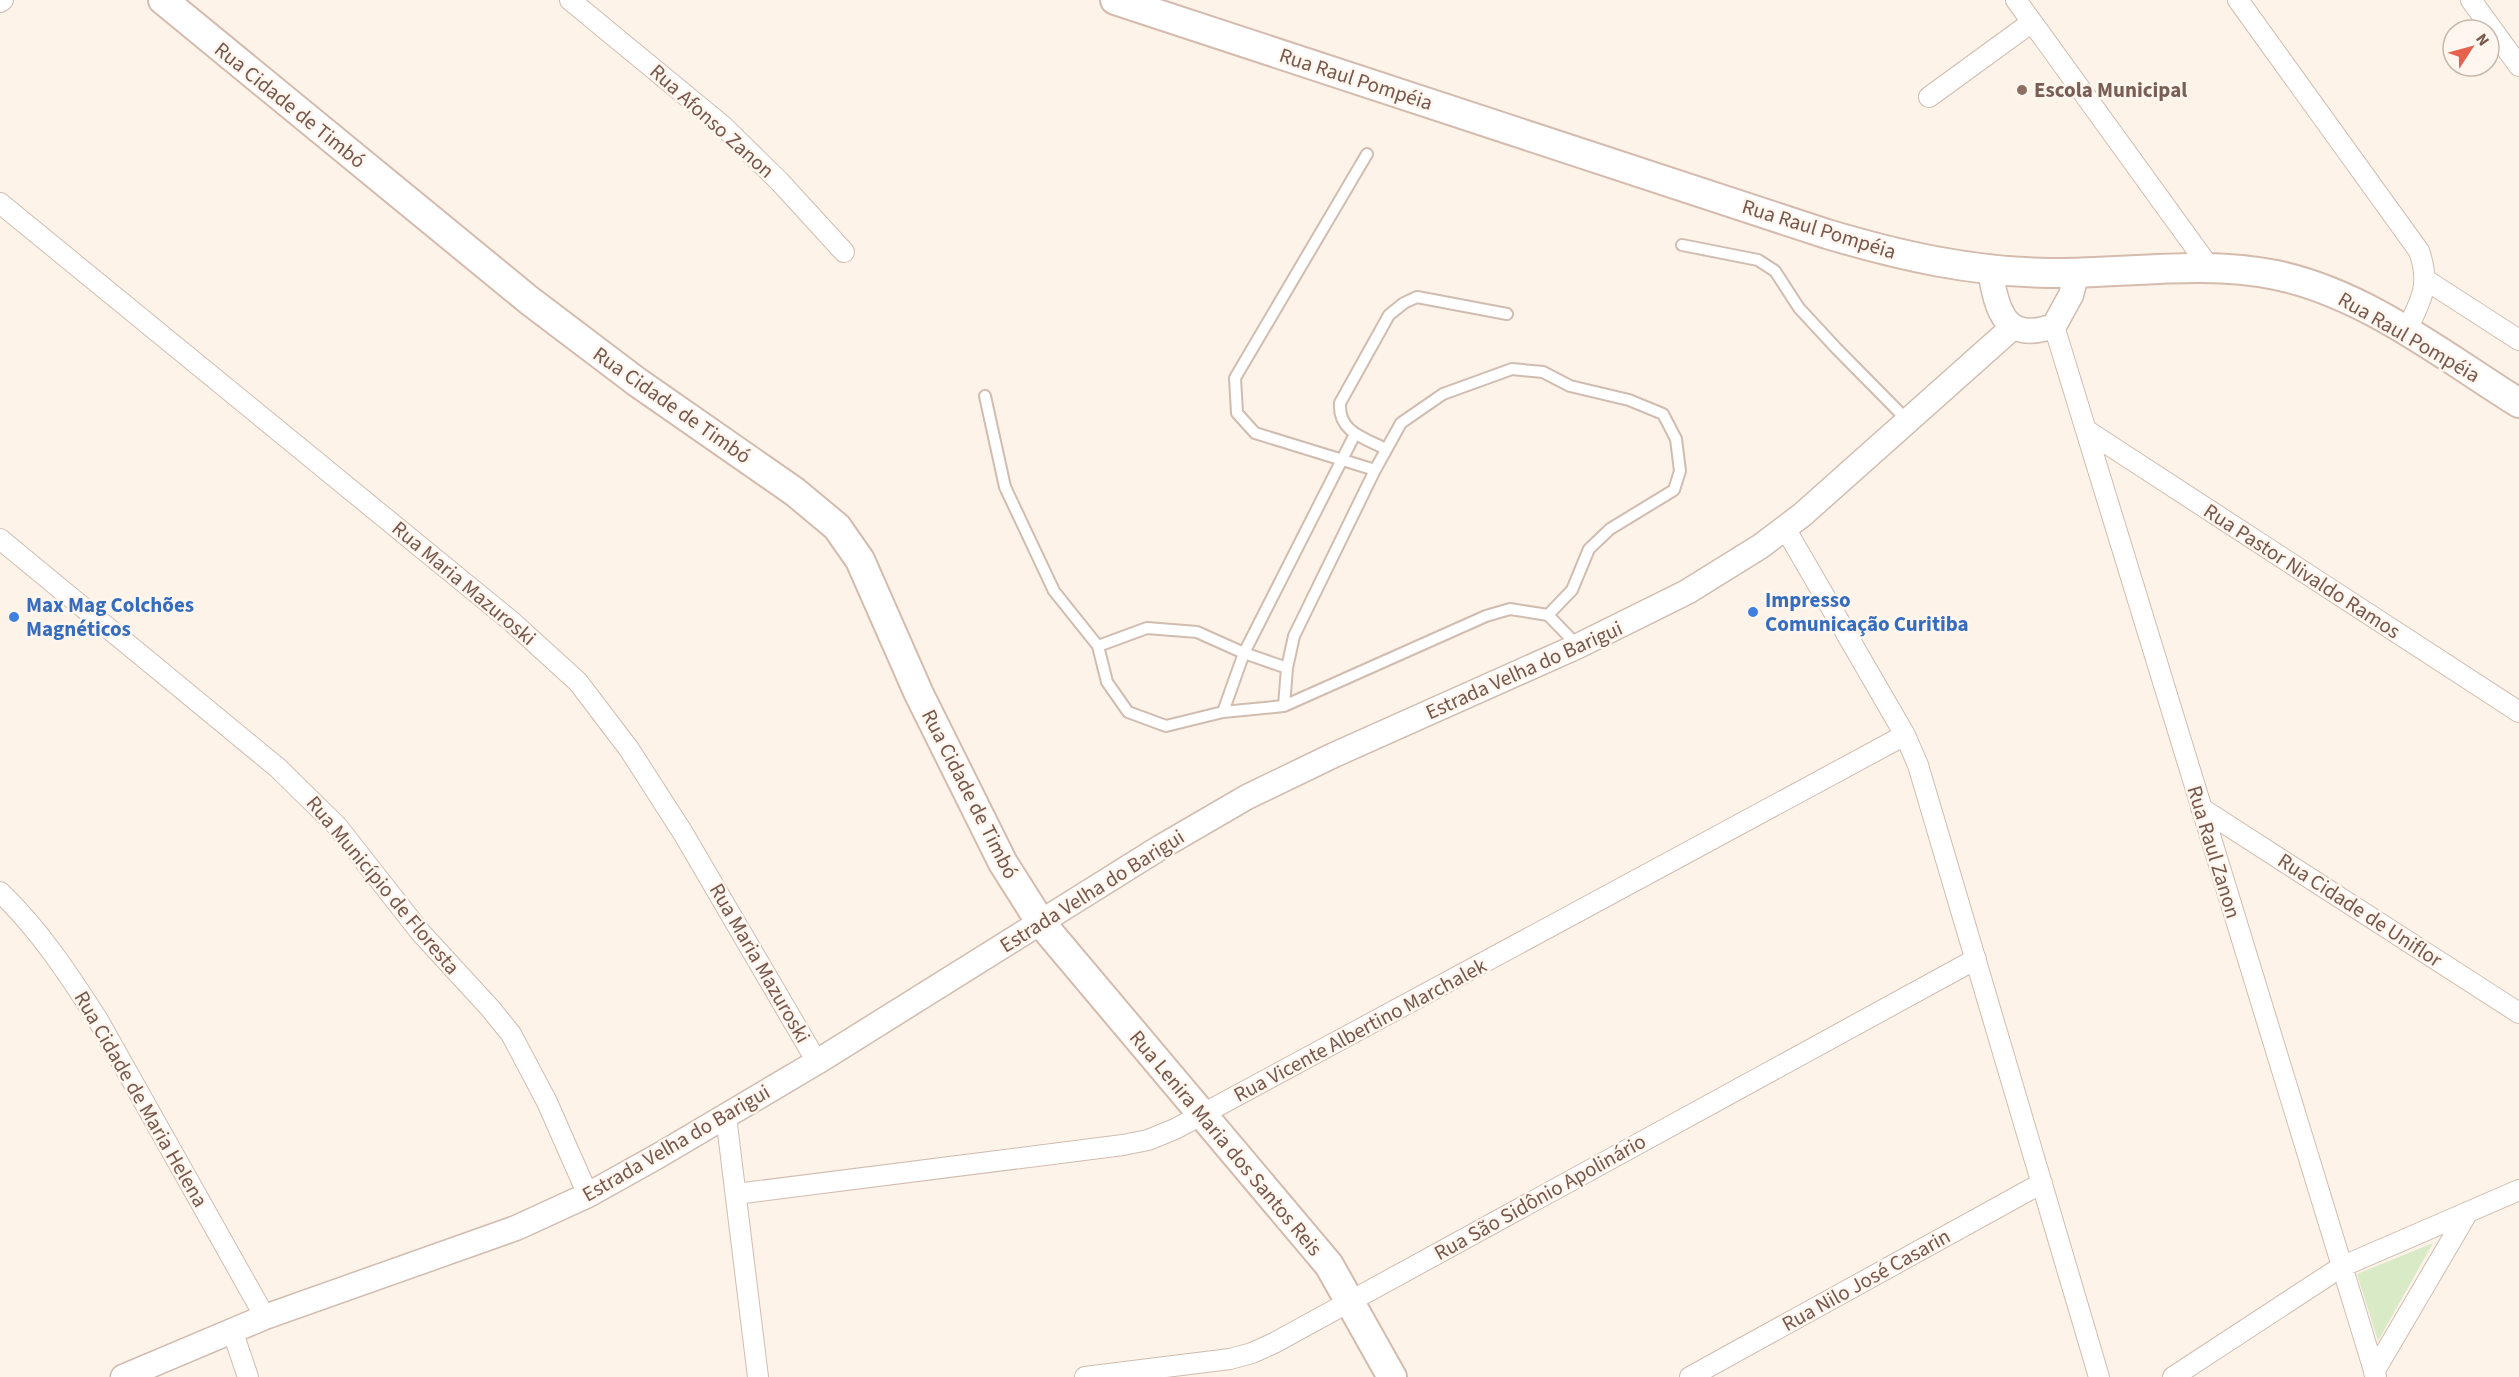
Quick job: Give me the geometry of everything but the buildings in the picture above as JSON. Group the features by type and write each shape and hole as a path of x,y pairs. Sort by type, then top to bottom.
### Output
{"main road":[{"name":"Rua Cidade de Timbó","path":"163,0 553,319 795,492 837,527 860,560 924,705 1004,863 1041,922"},
{"name":"Rua Raul Pompéia","path":"1129,3 1827,234 1923,260 1990,270 2077,272 2210,268 2276,275 2312,285 2344,296 2519,403"},
{"name":"Rua Lenira Maria dos Santos Reis","path":"1041,922 1329,1265 1351,1300 1392,1377"}],"street":[{"name":"Rua Afonso Zanon","path":"570,0 723,126 780,182 844,252"},
{"path":"2016,0 2210,268"},
{"path":"2238,0 2410,237 2422,259 2426,280 2424,292 2406,332"},
{"path":"2471,0 2519,66"},
{"path":"1929,97 2032,22"},
{"name":"Rua Maria Mazuroski","path":"0,203 511,621 578,682 602,711 660,795 817,1062"},
{"path":"1990,270 1997,305 2004,318 2013,327 2023,331 2040,331 2054,326 2071,295 2077,272"},
{"path":"2426,280 2519,340"},
{"name":"Rua Raul Zanon","path":"2054,326 2375,1375"},
{"name":"Estrada Velha do Barigui","path":"123,1377 265,1317 506,1232 588,1195 817,1062 1161,847 1246,797 1578,646 1687,592 1725,570 1785,528 2013,327"},
{"name":"Rua Pastor Nivaldo Ramos","path":"2086,430 2519,711"},
{"path":"1785,528 1905,735 1918,765 2099,1377"},
{"name":"Rua Município de Floresta","path":"0,539 270,760 336,826 421,933 511,1034 547,1102 588,1195"},
{"name":"Rua Vicente Albertino Marchalek","path":"736,1194 1148,1140 1203,1115 1905,735"},
{"name":"Rua Cidade de Uniflor","path":"2201,808 2519,1013"},
{"name":"Rua Cidade de Maria Helena","path":"0,892 39,935 98,1020 265,1317"},
{"name":"Rua São Sidônio Apolinário","path":"1085,1377 1210,1363 1252,1353 1976,958"},
{"path":"726,1116 758,1377"},
{"name":"Rua Nilo José Casarin","path":"1690,1377 2042,1183"},
{"path":"2173,1377 2341,1267 2519,1191"},
{"path":"2375,1375 2468,1212"},
{"path":"232,1330 248,1377"}],"lane":[{"path":"1367,154 1235,378 1237,413 1255,433 1375,470"},
{"path":"1682,245 1758,260 1775,271 1799,308 1908,421"},
{"path":"1386,449 1355,434 1342,422 1340,403 1389,315 1404,303 1417,297 1507,314"},
{"path":"1284,706 1287,668 1294,636 1375,470 1401,423 1443,394 1512,369 1543,372 1570,386 1629,400 1663,414 1676,440 1678,450 1680,471 1674,490 1610,529 1589,549 1572,590 1548,615"},
{"path":"985,396 1005,487 1054,591 1098,646 1107,682 1128,712 1166,726 1223,712 1284,706 1486,616 1510,609 1548,615 1578,646"},
{"path":"1223,712 1244,653 1355,434"},
{"path":"1098,646 1147,628 1197,632 1244,653 1287,668"}],"green space":[{"path":"2433,1243 2378,1341 2357,1274"}],"place":[{"name":"Escola Municipal","path":"2022,90"},
{"name":"Impresso Comunicação Curitiba","path":"1753,612"},
{"name":"Max Mag Colchões Magnéticos","path":"14,617"}]}
